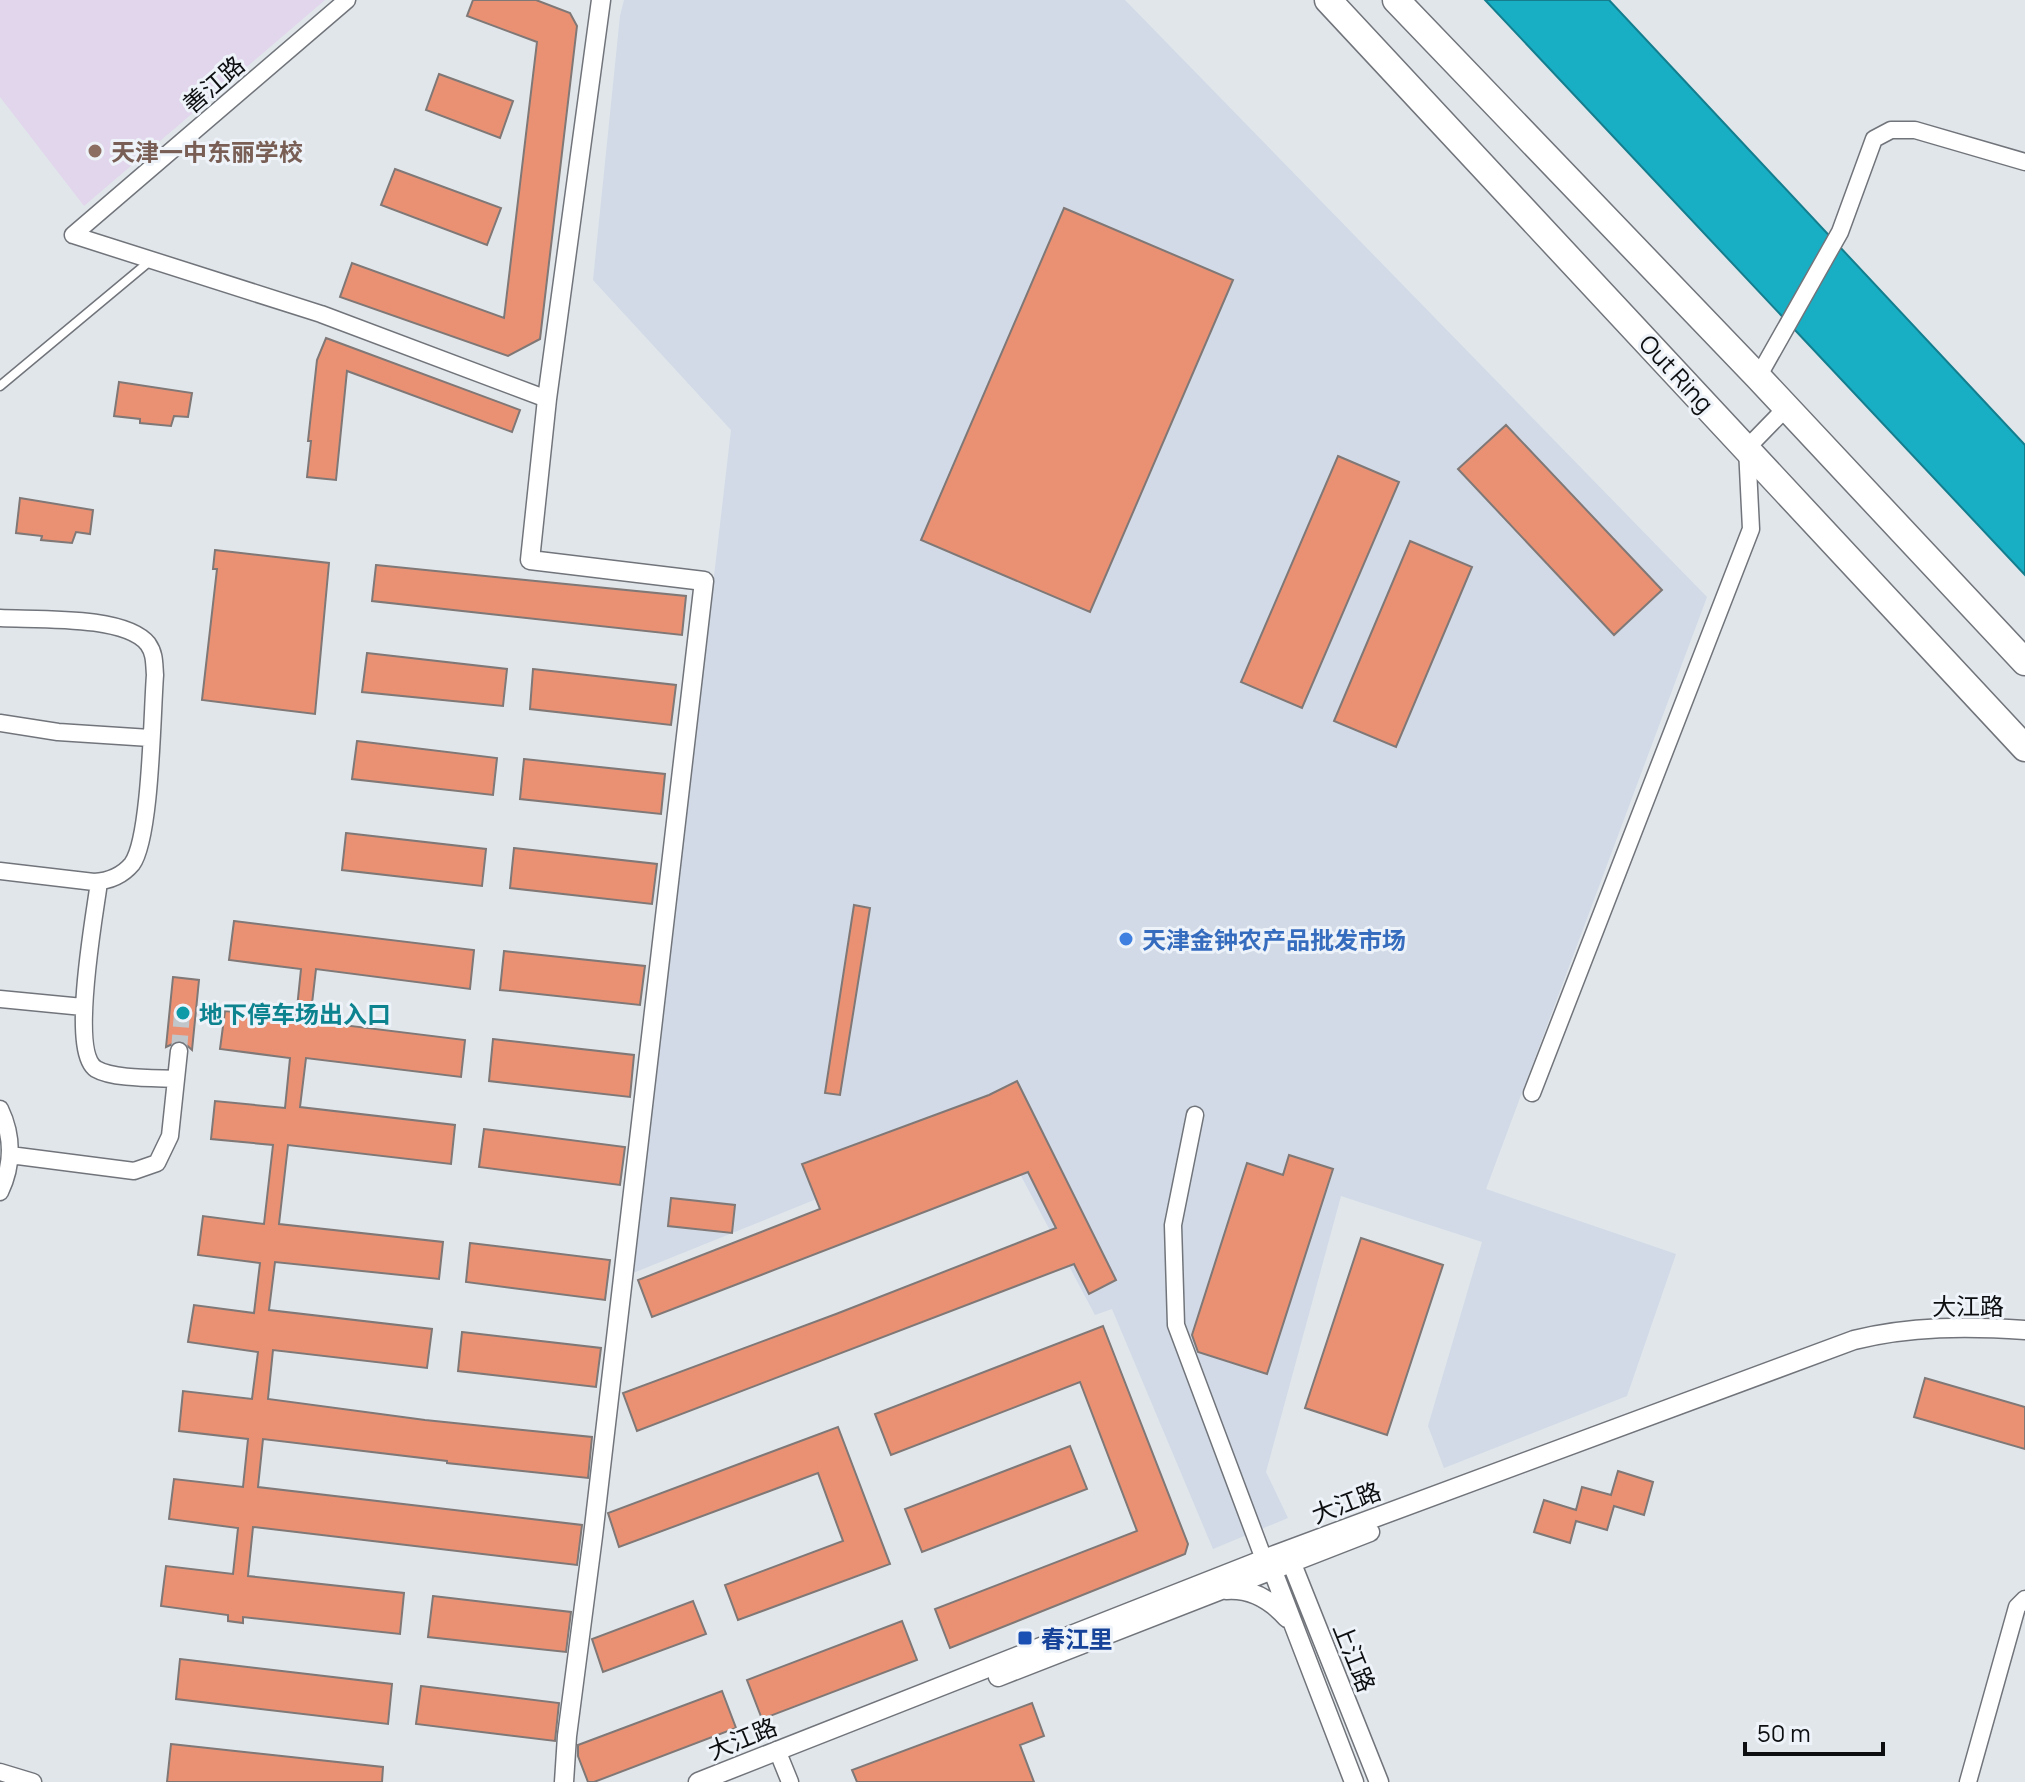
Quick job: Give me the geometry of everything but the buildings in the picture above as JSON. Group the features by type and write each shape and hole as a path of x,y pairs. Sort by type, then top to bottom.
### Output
{"highway":[{"name":"Out Ring","path":"1328,0 2025,748"},
{"path":"1396,0 1758,377 2025,662"}],"street":[{"name":"善江路","path":"152,259 73,235 347,0"},
{"path":"564,1782 704,581 530,560 547,399 601,0"},
{"path":"1758,377 1840,232 1874,139 1891,130 1915,130 2025,162"},
{"path":"152,259 321,314 547,399"},
{"path":"1532,1093 1751,529 1747,448 1786,408"},
{"path":"0,618 107,625 146,642 154,654 144,834 133,863 122,874 99,882 0,871"},
{"path":"0,723 58,732 150,738"},
{"path":"99,882 83,1007 88,1059 94,1068 107,1073 176,1079"},
{"path":"0,999 83,1007"},
{"path":"10,1155 134,1171 157,1163 170,1136 179,1051"},
{"path":"0,1109 8,1130 10,1155 0,1192"},
{"path":"1195,1115 1173,1225 1176,1325 1267,1570 1313,1617"},
{"name":"大江路","path":"698,1782 780,1756 1219,1584 1267,1570 1289,1556 1854,1340 1883,1332 1950,1327 2025,1330"},
{"name":"大江路","path":"1289,1556 1846,1351 1902,1338 1949,1336 2025,1341"},
{"name":"上江路","path":"1289,1556 1379,1782"},
{"name":"上江路","path":"1267,1570 1294,1626 1354,1782"},
{"path":"1219,1584 1257,1594 1279,1608 1294,1626"},
{"path":"1968,1782 2017,1607 2025,1599"},
{"path":"780,1756 790,1782"},
{"name":"大江路","path":"731,1782 780,1756"},
{"path":"0,1772 33,1782"}],"lane":[{"path":"0,386 152,259"}],"shaded area":[{"name":"天津一中东丽学校","path":"0,0 325,0 84,206 0,97"},
{"name":"天津金钟农产品批发市场","path":"624,0 1125,0 1707,597 1486,1189 1676,1254 1627,1396 1444,1468 1428,1426 1482,1242 1341,1196 1266,1472 1288,1518 1213,1549 1112,1309 1095,1315 995,1127 633,1273 731,430 593,280"}],"water":[{"path":"1485,0 1609,0 2025,445 2025,575"}],"tunnel":[{"path":"179,1051 182,1012"}],"place":[{"name":"天津一中东丽学校","path":"95,151"},
{"name":"天津金钟农产品批发市场","path":"1126,939"},
{"name":"地下停车场出入口","path":"183,1013"},
{"name":"春江里","path":"1025,1638"}]}
